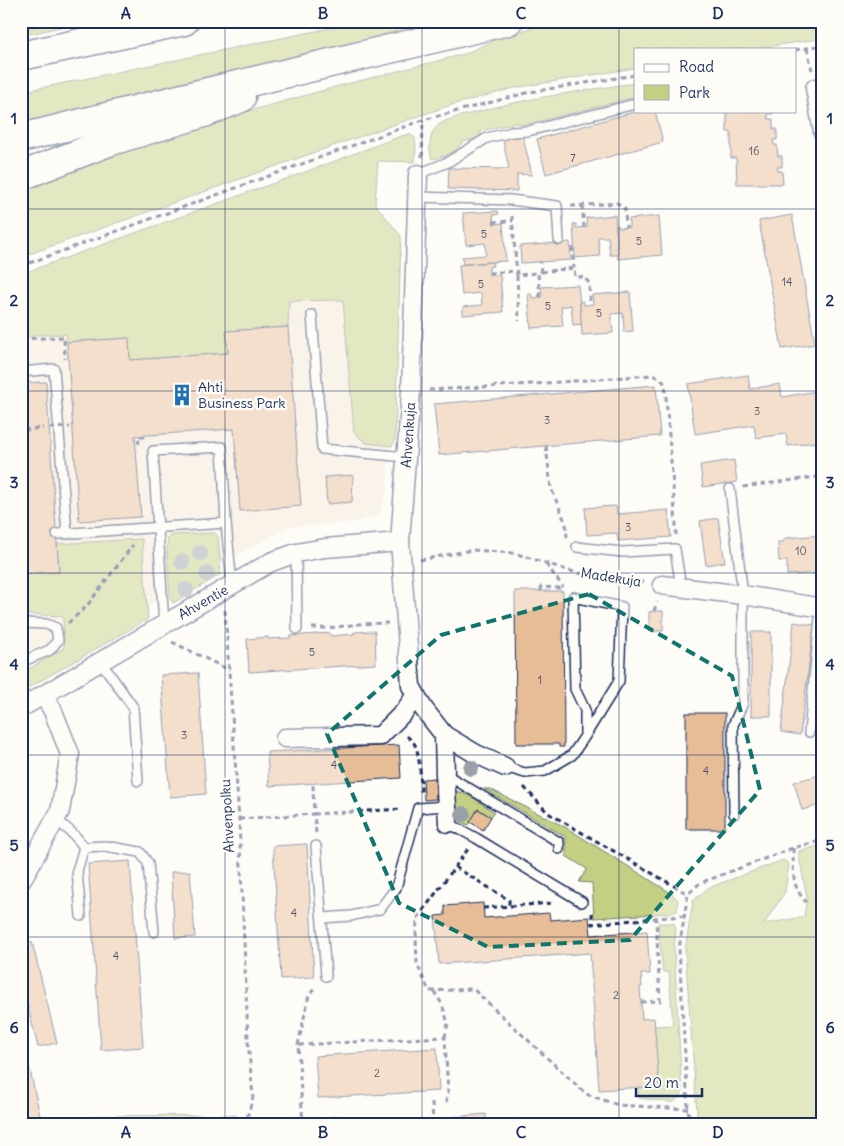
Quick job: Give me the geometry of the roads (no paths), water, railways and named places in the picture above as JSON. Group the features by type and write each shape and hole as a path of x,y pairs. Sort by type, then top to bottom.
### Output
{"highway":[{"path":"21,56 184,21"},
{"path":"21,138 508,21"},
{"path":"21,176 111,141 207,112 313,68"}],"street":[{"path":"815,88 823,132"},
{"name":"Ahvenkuja","path":"418,174 411,391 400,542 411,686 423,708 444,735 476,754 505,767"},
{"name":"Ahventie","path":"21,708 101,662 165,632 216,595 271,562 296,553 325,548 400,542"},
{"path":"662,585 743,595 822,608"},
{"path":"21,881 60,811 70,754 53,711 44,695"},
{"path":"285,738 380,736 404,712 416,695"},
{"path":"444,735 448,815"}],"lane":[{"path":"418,174 448,162 487,138 512,132 528,131 634,104"},
{"path":"418,198 511,200 557,206 559,240"},
{"path":"312,315 322,449 406,457"},
{"path":"21,372 54,369 52,405 62,534 226,523"},
{"path":"165,632 153,451 222,447 226,523 232,585"},
{"path":"730,489 743,595 743,703 733,725 734,814"},
{"path":"578,547 622,552 675,548 680,587"},
{"path":"296,553 297,629"},
{"path":"505,767 525,773 545,771 572,755 585,736 619,681 622,608 573,597 575,690 585,710 585,736"},
{"path":"809,732 822,608"},
{"path":"21,662 50,650 58,640 56,628 46,624 23,623"},
{"path":"101,662 133,707 138,781"},
{"path":"445,774 559,842 559,849"},
{"path":"322,918 351,916 380,909 396,888 418,808 448,815 476,838 582,902"},
{"path":"55,820 76,837 84,847"},
{"path":"84,847 105,846 140,852 148,863 154,932"},
{"path":"316,846 326,976"},
{"path":"81,916 78,871 84,847"}],"place":[{"name":"Ahti Business Park","path":"182,395"}]}
